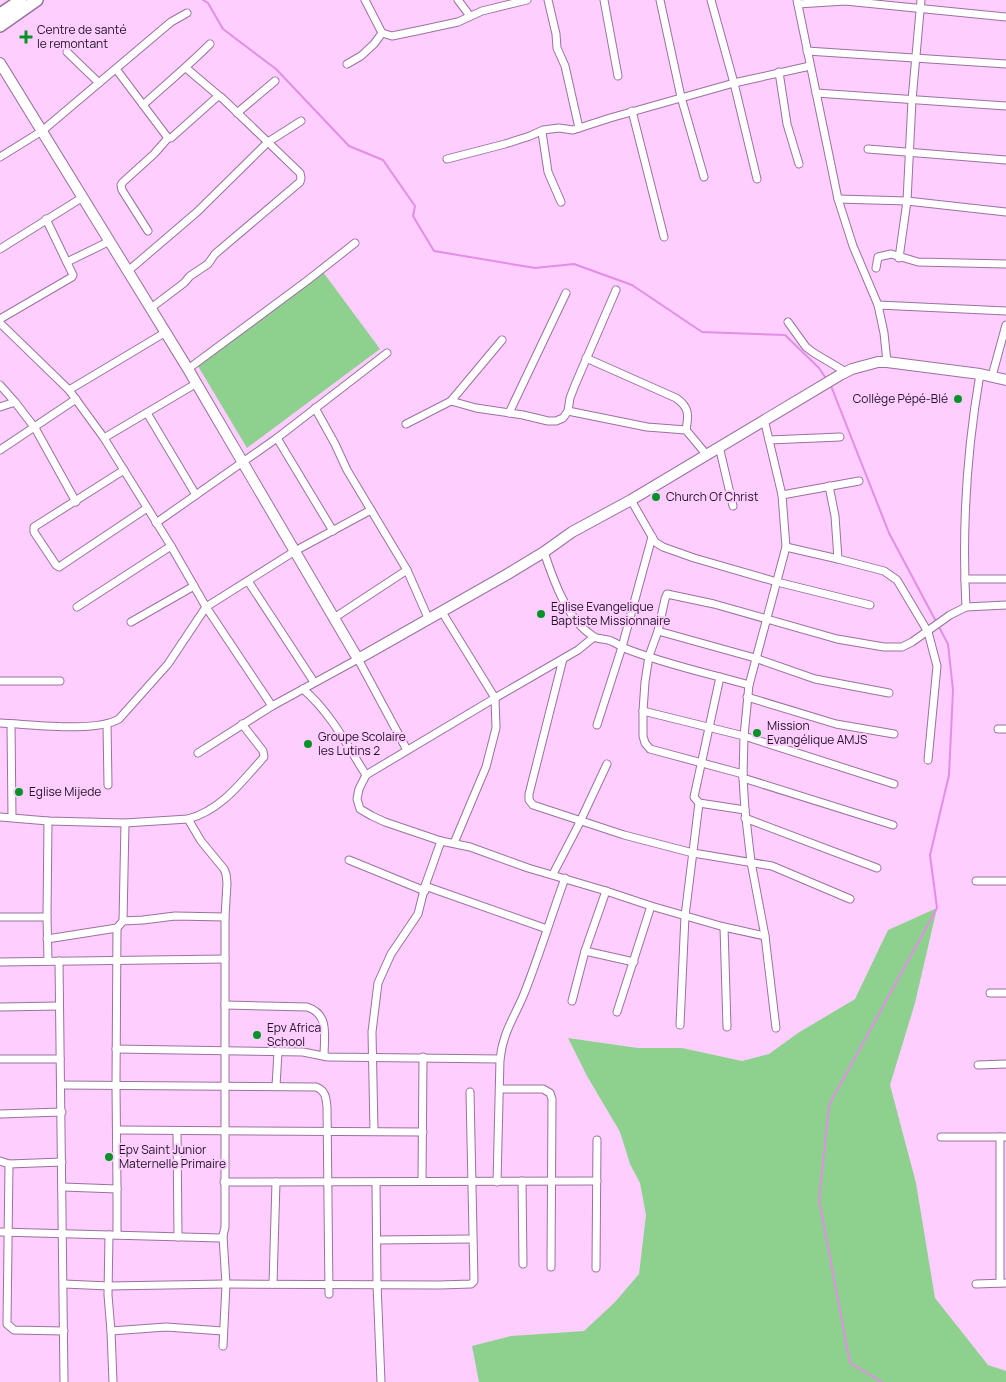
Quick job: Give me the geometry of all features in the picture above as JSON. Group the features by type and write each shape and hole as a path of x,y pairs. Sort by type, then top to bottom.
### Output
{"main road":[{"path":"0,14 20,0"},
{"path":"0,26 37,0"}],"street":[{"path":"365,0 382,33 392,36 458,22 470,16 527,0"},
{"path":"458,0 470,16"},
{"path":"548,0 556,34 557,48 565,66 579,128"},
{"path":"604,0 618,76"},
{"path":"660,0 681,97 704,177"},
{"path":"711,0 734,82 756,179"},
{"path":"899,258 908,201 912,100 921,0"},
{"path":"887,362 884,332 878,305 853,246 838,199 797,2 845,1 1006,17"},
{"path":"0,157 42,131 171,22 186,13"},
{"path":"347,64 361,56 374,44 382,33"},
{"path":"143,105 172,78 186,68 210,44"},
{"path":"807,51 1006,64"},
{"path":"67,52 99,84"},
{"path":"0,63 197,383 358,659 407,750"},
{"path":"447,159 559,128 573,130 734,82 810,66"},
{"path":"151,308 208,264 215,254 300,182 301,178 300,173 268,142 186,68"},
{"path":"116,69 168,138"},
{"path":"779,72 787,124 799,164"},
{"path":"237,113 275,81"},
{"path":"816,93 1006,106"},
{"path":"148,231 122,190 121,185 168,138 219,96"},
{"path":"632,112 664,237"},
{"path":"128,271 197,212 268,142 301,121"},
{"path":"542,132 548,172 561,202"},
{"path":"868,149 1006,160"},
{"path":"0,249 83,197"},
{"path":"838,199 908,201 1006,212"},
{"path":"0,319 72,277 67,262 46,219"},
{"path":"67,262 110,241"},
{"path":"188,369 355,243"},
{"path":"876,268 878,256 891,254 899,258 918,262 1006,264"},
{"path":"451,402 548,421 564,418 586,358 616,290"},
{"path":"510,413 566,293"},
{"path":"878,305 1006,311"},
{"path":"788,322 806,347 846,372"},
{"path":"0,323 69,390 104,438 171,546 206,607 272,706"},
{"path":"992,376 1006,325"},
{"path":"69,390 166,332"},
{"path":"406,424 451,402 502,340"},
{"path":"156,523 277,438 387,353"},
{"path":"586,358 676,398 683,403 687,410 686,430 706,454"},
{"path":"198,753 272,706 429,620 544,552 572,532 631,500 764,419 846,372 878,362 887,362 980,374 1006,380"},
{"path":"966,607 966,506 980,374"},
{"path":"104,438 197,383"},
{"path":"0,385 35,428 76,502"},
{"path":"0,450 76,399"},
{"path":"0,407 15,402"},
{"path":"315,408 347,470 407,570 429,620"},
{"path":"568,411 647,427 686,430"},
{"path":"147,413 196,495"},
{"path":"764,419 782,495 786,547 749,685 744,736 743,776 745,814 751,862 765,936 776,1028"},
{"path":"769,440 840,437"},
{"path":"277,438 333,531"},
{"path":"719,446 733,506"},
{"path":"124,470 33,530 57,567 59,567 147,508"},
{"path":"782,495 859,481"},
{"path":"829,486 835,516 838,559"},
{"path":"631,500 655,542 663,547 777,582 870,605"},
{"path":"0,723 81,726 107,724 119,719 168,664 206,607 296,551 371,510"},
{"path":"596,725 622,647 652,537"},
{"path":"77,607 171,546"},
{"path":"786,547 884,571 897,580 928,632 937,666 928,760"},
{"path":"544,552 552,578 565,603 578,622 594,637 610,640 622,647 649,656 749,685"},
{"path":"334,618 407,570"},
{"path":"965,579 1006,579"},
{"path":"248,581 314,682"},
{"path":"131,622 194,586"},
{"path":"893,825 743,776 650,749 645,744 643,736 643,711 649,656 658,631 666,596 670,593 837,638 884,648 902,646 919,639 950,615 966,607 1006,605"},
{"path":"442,612 495,698 496,728 486,767 454,843"},
{"path":"658,631 755,658 815,679 889,693"},
{"path":"594,637 563,659 366,775 359,789 357,800 360,809 386,822 441,841 454,843 651,906 724,927 765,936"},
{"path":"563,659 528,797 533,804 624,835 693,853 751,862 780,869 850,898"},
{"path":"720,677 694,797 699,803 745,814 877,868"},
{"path":"0,682 60,680"},
{"path":"303,688 318,702 330,718 366,775"},
{"path":"747,696 836,724 894,734"},
{"path":"643,711 744,736 894,784"},
{"path":"11,724 12,817"},
{"path":"107,724 108,785"},
{"path":"0,817 48,821 125,823 188,819 210,811 222,802 264,757 263,751 242,724"},
{"path":"998,729 1006,729"},
{"path":"553,874 607,764"},
{"path":"680,1025 686,916 699,803"},
{"path":"188,819 201,841 224,869 227,882 225,916 223,1236 226,1284 222,1346"},
{"path":"48,821 46,917 48,961"},
{"path":"113,1382 108,1286 117,1189 116,961 117,928 123,921 125,823"},
{"path":"374,1131 372,1018 378,983 392,954 418,914 441,841"},
{"path":"349,860 547,929"},
{"path":"497,1182 502,1044 509,1024 523,996 565,878"},
{"path":"976,881 1006,881"},
{"path":"572,1000 585,951 606,891"},
{"path":"618,1012 651,906"},
{"path":"123,921 171,916 225,916"},
{"path":"0,917 46,917"},
{"path":"724,927 727,1027"},
{"path":"48,939 117,928"},
{"path":"585,951 634,962"},
{"path":"0,962 225,959"},
{"path":"58,961 62,1112 64,1382"},
{"path":"990,993 1006,993"},
{"path":"225,1005 307,1007 314,1009 320,1015 324,1024 324,1056"},
{"path":"0,1007 59,1006"},
{"path":"116,1050 225,1050 310,1052 324,1056 500,1059"},
{"path":"276,1086 278,1052"},
{"path":"422,1181 423,1057"},
{"path":"0,1059 60,1059"},
{"path":"978,1065 1006,1064"},
{"path":"61,1085 276,1086 316,1087 321,1089 326,1100 329,1294"},
{"path":"500,1089 543,1089 550,1093 552,1105 550,1181 551,1267"},
{"path":"64,1284 108,1286 471,1284 474,1281 470,1092"},
{"path":"0,1114 62,1112"},
{"path":"117,1130 423,1132"},
{"path":"177,1131 178,1237"},
{"path":"941,1137 1003,1137 1003,1283 976,1284"},
{"path":"596,1268 597,1140"},
{"path":"0,1161 9,1164 62,1162"},
{"path":"9,1164 7,1324 14,1330 64,1331"},
{"path":"522,1181 523,1264"},
{"path":"224,1182 597,1182"},
{"path":"273,1284 276,1182"},
{"path":"376,1182 377,1284 381,1382"},
{"path":"63,1187 117,1189"},
{"path":"0,1232 220,1238 223,1236"},
{"path":"377,1240 472,1239"},
{"path":"111,1330 166,1327 223,1331"}],"green space":[{"path":"323,272 380,349 247,448 198,366"},
{"path":"937,908 915,1003 890,1085 916,1183 935,1298 988,1365 1006,1371 1006,1382 479,1382 472,1346 511,1336 584,1331 615,1302 639,1274 646,1215 640,1183 630,1164 620,1132 587,1076 568,1038 638,1048 682,1048 742,1061 769,1054 798,1033 855,999 888,930"}],"waterway":[{"path":"203,0 208,3 223,29 276,69 349,146 383,160 415,206 413,216 434,251 535,268 574,264 632,285 702,332 785,335 819,368 827,380"},
{"path":"831,386 889,533 948,644 953,690 949,775 930,855 937,908 829,1105 819,1200 850,1363 882,1382"}],"place":[{"name":"Centre de santé le remontant","path":"26,37"},
{"name":"Collège Pépé-Blé","path":"958,399"},
{"name":"Church Of Christ","path":"656,497"},
{"name":"Eglise Evangelique Baptiste Missionnaire","path":"541,614"},
{"name":"Mission Evangélique AMJS","path":"757,733"},
{"name":"Groupe Scolaire les Lutins 2","path":"308,744"},
{"name":"Eglise Mijede","path":"19,792"},
{"name":"Epv Africa School","path":"257,1035"},
{"name":"Epv Saint Junior Maternelle Primaire","path":"109,1157"}]}
